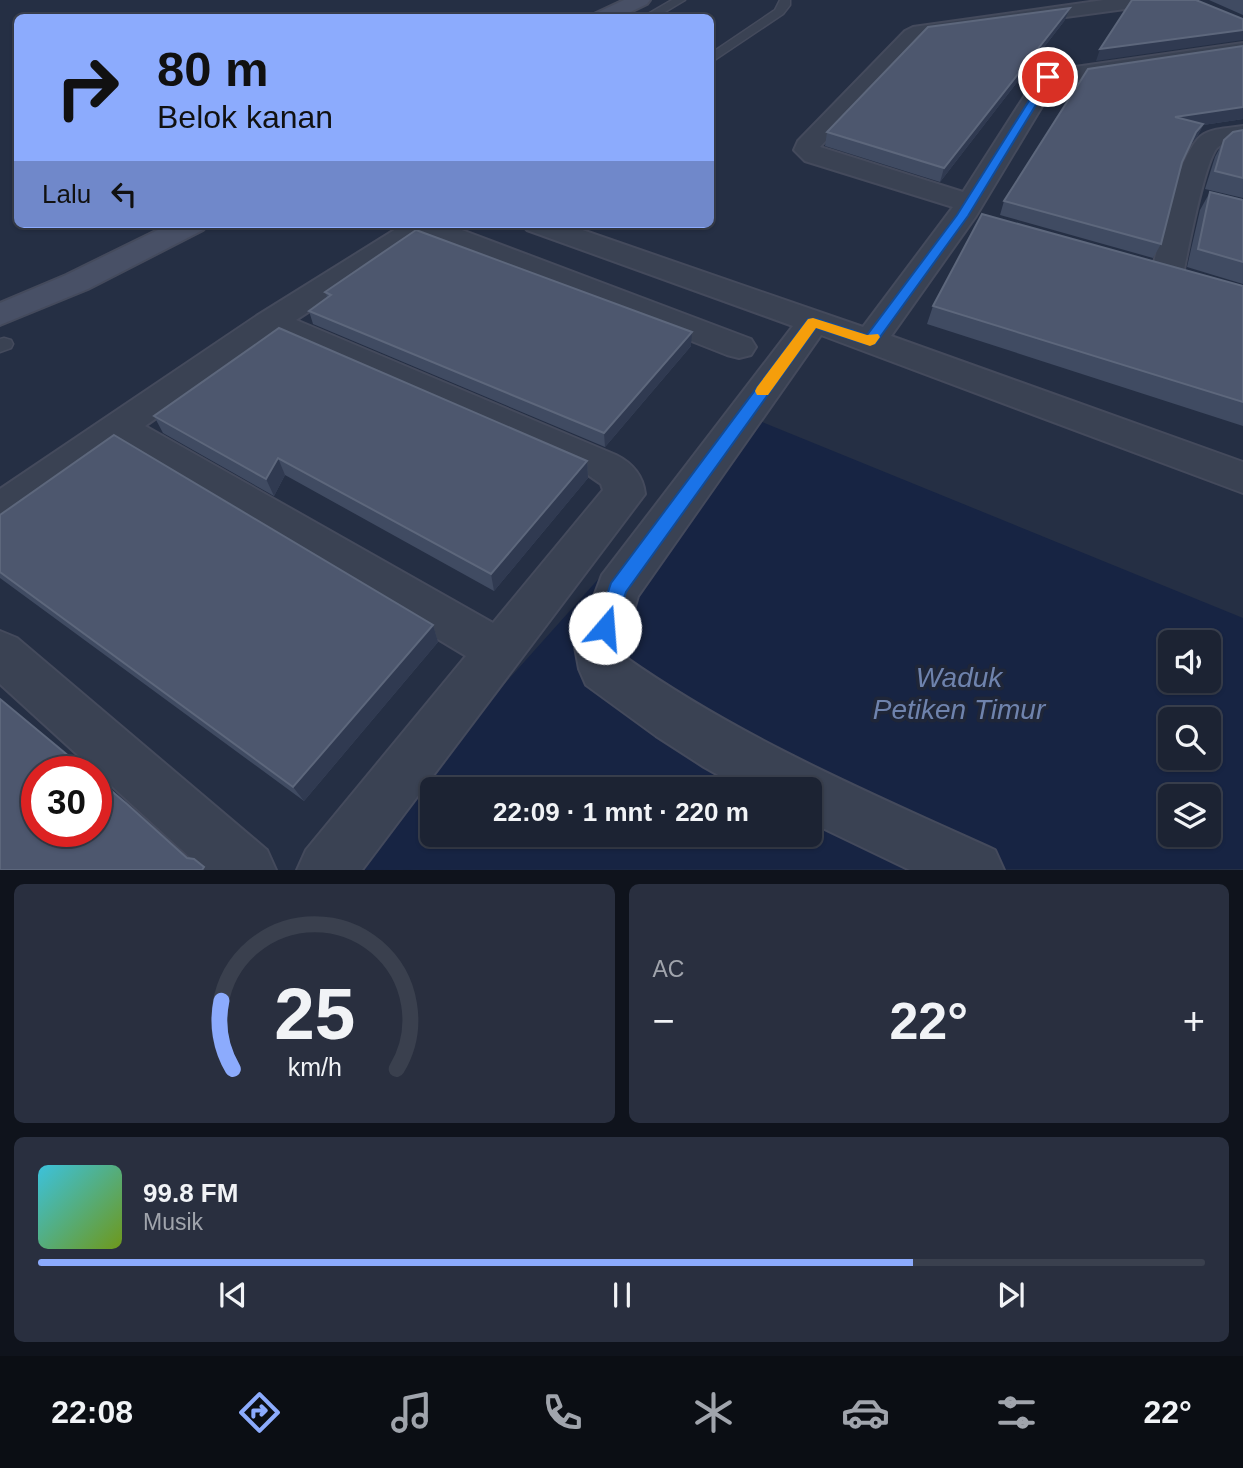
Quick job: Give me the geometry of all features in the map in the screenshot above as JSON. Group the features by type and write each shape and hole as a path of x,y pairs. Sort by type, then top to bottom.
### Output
{"main road":[{"path":"610,14 640,0"},
{"path":"1,335 77,282 185,228"}],"street":[{"path":"973,214 814,155 807,150 807,146 912,35 920,31 1147,0"},
{"path":"870,341 973,214 1048,77 1243,49"},
{"path":"1167,274 1198,199 1209,142 1242,135"},
{"path":"0,511 116,427 270,322 418,228"},
{"path":"430,228 739,348"},
{"path":"548,228 870,341 1243,478"},
{"path":"270,322 589,460 620,477 625,485 624,494 326,870"},
{"path":"773,777 647,702 603,669 599,647 618,589 813,323"},
{"path":"116,427 499,651"},
{"path":"0,653 247,870"},
{"path":"822,800 975,870"}],"lane":[{"path":"654,14 680,0"},
{"path":"714,57 779,12 785,5 785,0"}],"water":[{"name":"Waduk Petiken Timur","path":"745,415 1243,618 1243,869 338,870 420,778 420,847 822,847 822,777 421,777"}],"building":[{"path":"1132,0 1196,0 1243,19 1243,30 1100,49"},
{"path":"1070,8 944,168 827,132 928,27"},
{"path":"1243,46 1243,107 1175,117 1203,124 1196,132 1182,162 1161,244 1004,201 1088,69"},
{"path":"1243,130 1243,178 1215,171 1224,140 1233,132"},
{"path":"1210,192 1243,200 1243,262 1198,249"},
{"path":"982,214 1243,286 1243,402 933,306"},
{"path":"416,230 692,332 604,433 309,311 331,295 325,292"},
{"path":"279,328 587,461 491,574 278,458 266,479 154,416"},
{"path":"114,435 433,625 293,787 0,572 0,515"},
{"path":"0,699 69,756 21,756 21,847 112,847 112,791 187,858 194,859 204,867 202,870 0,870"}],"slow traffic":[{"path":"763,391 813,323 870,341 873,337"}],"route":[{"path":"605,628 618,589 813,323 870,341 962,216 1048,77"}]}
